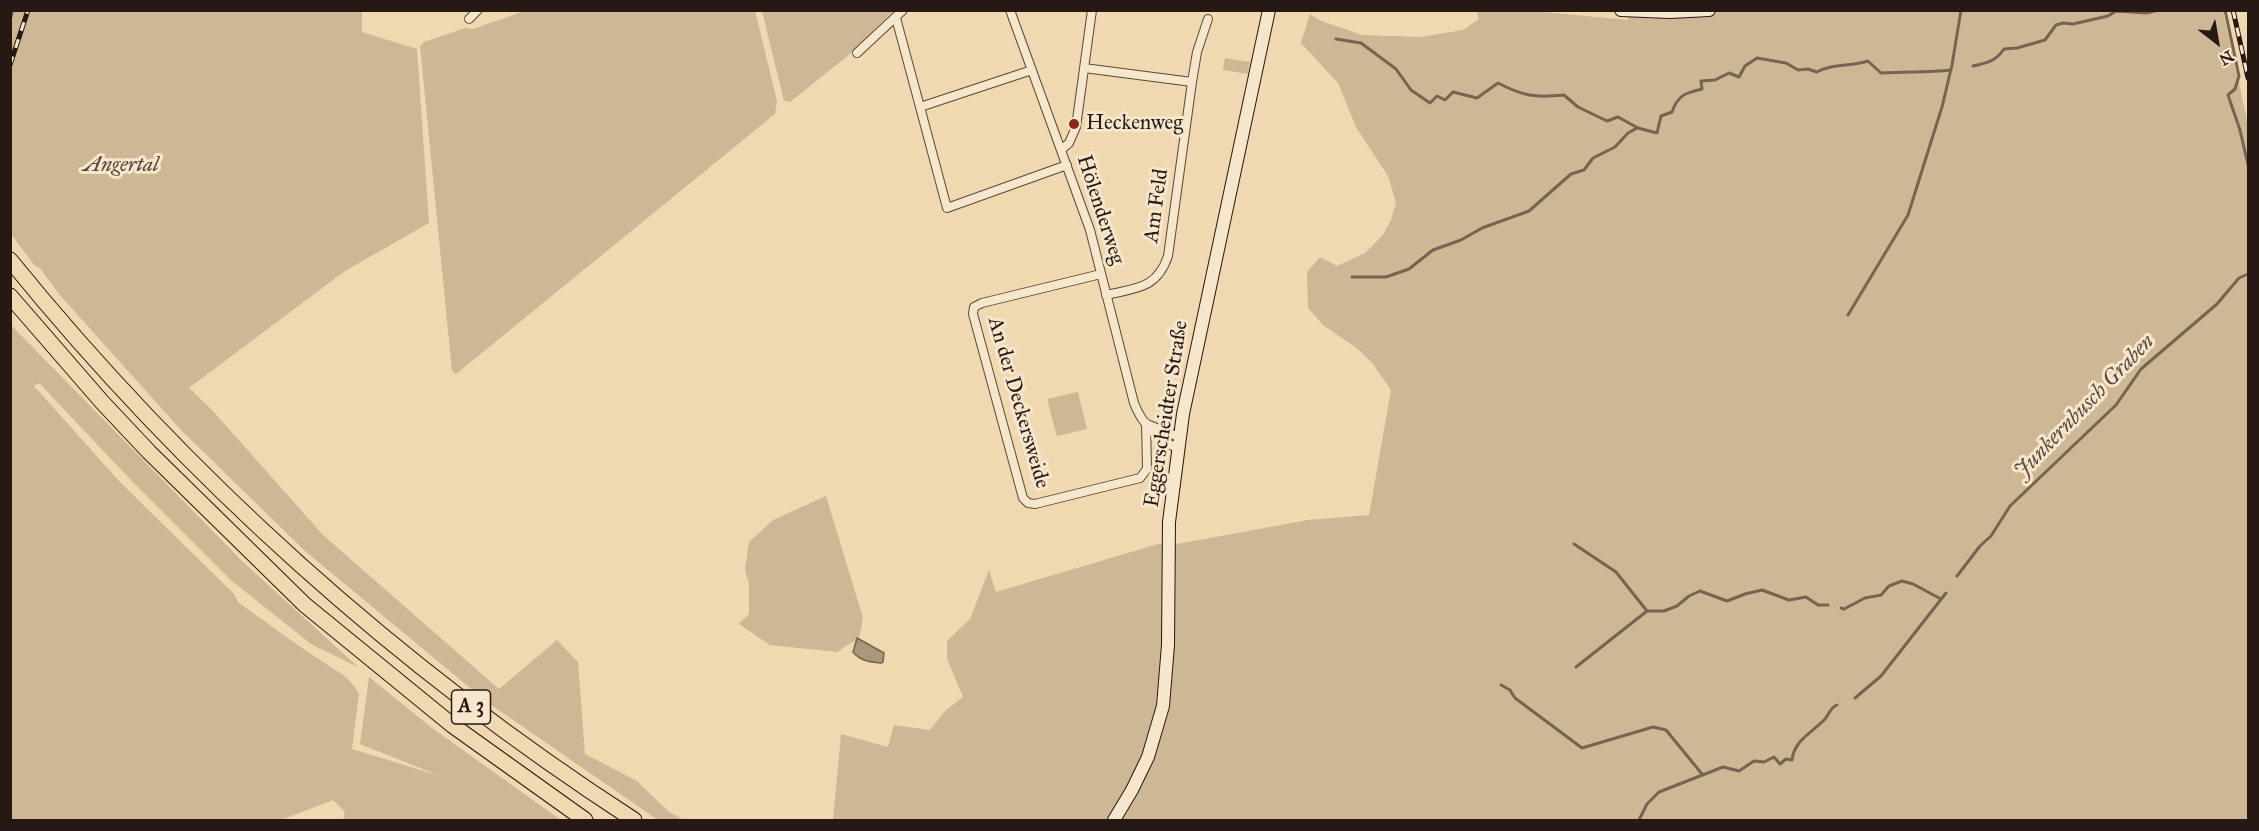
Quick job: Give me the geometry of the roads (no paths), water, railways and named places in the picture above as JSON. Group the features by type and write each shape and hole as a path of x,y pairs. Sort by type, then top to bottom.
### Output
{"highway":[{"name":"A 3","path":"10,260 65,326 167,436 317,581 473,709 578,784 634,820"},
{"name":"A 3","path":"10,296 94,393 149,452 305,605 452,725 585,820"}],"street":[{"path":"469,19 478,10"},
{"path":"857,53 903,10"},
{"name":"Hölenderweg","path":"1010,10 1090,231 1132,398 1139,415 1158,438 1178,443"},
{"path":"1061,150 1069,143 1076,127 1092,10"},
{"name":"Eggerscheidter Straße","path":"1114,820 1148,757 1163,706 1168,645 1169,522 1178,443 1269,10"},
{"path":"1621,10 1670,12 1709,10"},
{"path":"896,18 947,208 1067,165"},
{"name":"Am Feld","path":"1106,296 1148,285 1164,268 1168,256 1197,52 1208,19"},
{"path":"1084,68 1192,82"},
{"path":"920,107 1032,70"},
{"name":"An der Deckersweide","path":"1101,274 982,303 974,308 973,314 1025,501 1035,504 1140,478 1147,469 1146,423"}],"waterway":[{"path":"10,20 13,10"},
{"path":"1848,315 1908,215 1942,107 1961,10"},
{"path":"1973,66 1991,61 2004,49 2017,48 2045,40 2056,25 2073,24 2108,16 2116,11 2146,13 2159,10"},
{"path":"2225,10 2239,76 2235,89 2228,95 2240,130 2248,165"},
{"path":"1336,39 1361,43 1396,69 1411,90 1430,103 1437,96 1445,100 1453,92 1477,98 1498,83 1530,95 1564,95 1578,107 1607,121 1618,117 1638,128 1657,133 1661,116 1672,112 1683,96 1702,89 1701,81 1715,80 1729,73 1739,77 1745,66 1757,58 1786,63 1798,70 1808,69 1817,72 1829,67 1868,61 1881,73 1951,70"},
{"path":"1352,277 1386,277 1409,269 1433,250 1461,240 1482,228 1529,211 1571,174 1584,170 1593,158 1615,147 1628,133 1637,128"},
{"name":"Junkernbusch Graben","path":"1957,576 1980,546 1991,536 2010,506 2116,405 2141,369 2217,304 2239,278 2248,274"},
{"path":"1574,544 1616,572 1647,611"},
{"path":"1841,608 1844,609 1865,598 1881,595 1889,586 1902,581 1913,584 1941,599"},
{"path":"1576,667 1647,611 1664,611 1677,606 1689,596 1700,591 1727,601 1762,590 1789,600 1806,597 1818,605 1828,605"},
{"name":"Junkernbusch Graben","path":"1855,698 1881,676 1946,593"},
{"path":"1501,685 1582,748 1653,727 1666,730 1702,774"},
{"name":"Junkernbusch Graben","path":"1639,820 1647,804 1659,792 1723,767 1739,771 1754,761 1764,762 1774,757 1780,764 1786,759 1792,760 1800,742 1837,705"}],"railway":[{"path":"10,65 28,10"},
{"path":"2233,10 2248,78"}],"place":[{"name":"Heckenweg","path":"1074,124"}],"park label":[{"name":"Angertal","path":"121,166"}]}
